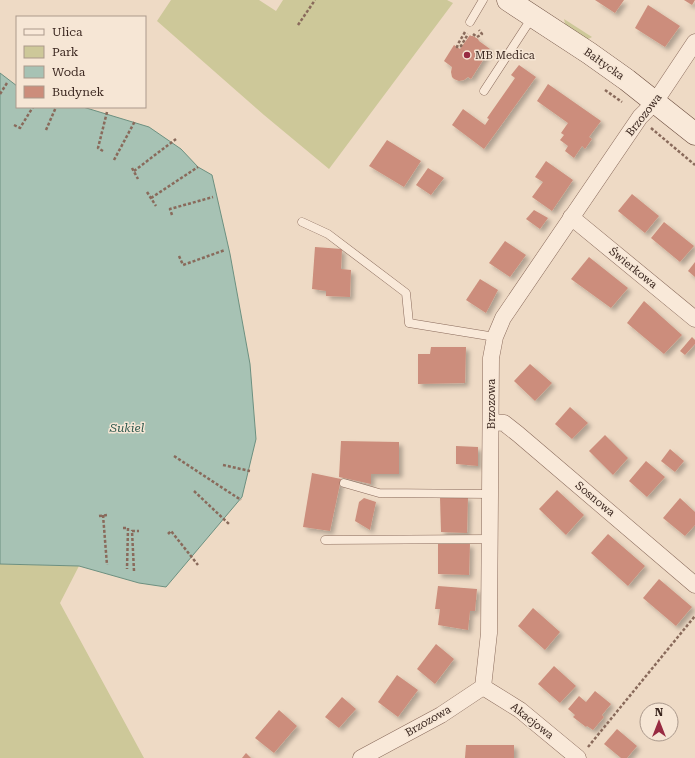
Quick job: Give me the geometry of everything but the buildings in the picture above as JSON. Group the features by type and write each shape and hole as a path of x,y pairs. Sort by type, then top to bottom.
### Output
{"main road":[{"name":"Bałtycka","path":"508,0 627,80 695,134"}],"street":[{"name":"Brzozowa","path":"361,758 441,715 483,687 489,633 491,358 495,337 503,318 640,117 655,102 695,42"},
{"name":"Świerkowa","path":"572,217 695,319"},
{"name":"Sosnowa","path":"491,422 504,423 518,434 695,585"},
{"name":"Akacjowa","path":"483,687 583,753"}],"lane":[{"path":"473,25 483,0"},
{"path":"484,91 533,16"},
{"path":"302,222 328,234 406,293 409,323 495,337"},
{"path":"344,483 379,493 490,494"},
{"path":"325,540 490,539"}],"path":[{"path":"298,24 315,0"},
{"path":"459,41 457,47 461,46 470,32 478,37 482,34 473,25"},
{"path":"0,94 7,83"},
{"path":"603,88 640,117 695,165"},
{"path":"14,125 20,128 32,108"},
{"path":"46,130 56,108"},
{"path":"103,151 98,148 107,112"},
{"path":"114,160 135,121"},
{"path":"138,179 133,170 176,139"},
{"path":"151,198 198,168"},
{"path":"147,192 156,206"},
{"path":"172,215 170,209 213,197"},
{"path":"179,256 183,265 225,250"},
{"path":"174,456 241,500"},
{"path":"223,465 250,470"},
{"path":"194,491 230,525"},
{"path":"103,515 107,565"},
{"path":"99,516 108,515"},
{"path":"123,528 128,528 127,569"},
{"path":"134,571 132,532 139,531"},
{"path":"168,534 171,531 198,565"},
{"path":"583,753 695,616"}],"green space":[{"path":"171,0 259,0 276,11 283,0 447,0 453,3 329,169 264,115 157,21"},
{"path":"564,19 592,37 586,40 566,28"},
{"path":"0,564 79,566 60,603 144,758 0,758"}],"water":[{"name":"Sukiel","path":"0,73 16,85 16,108 86,108 149,127 181,149 198,167 212,175 230,254 250,364 256,439 242,497 166,587 139,583 79,566 0,564"}],"place":[{"name":"MB Medica","path":"467,55"}]}
